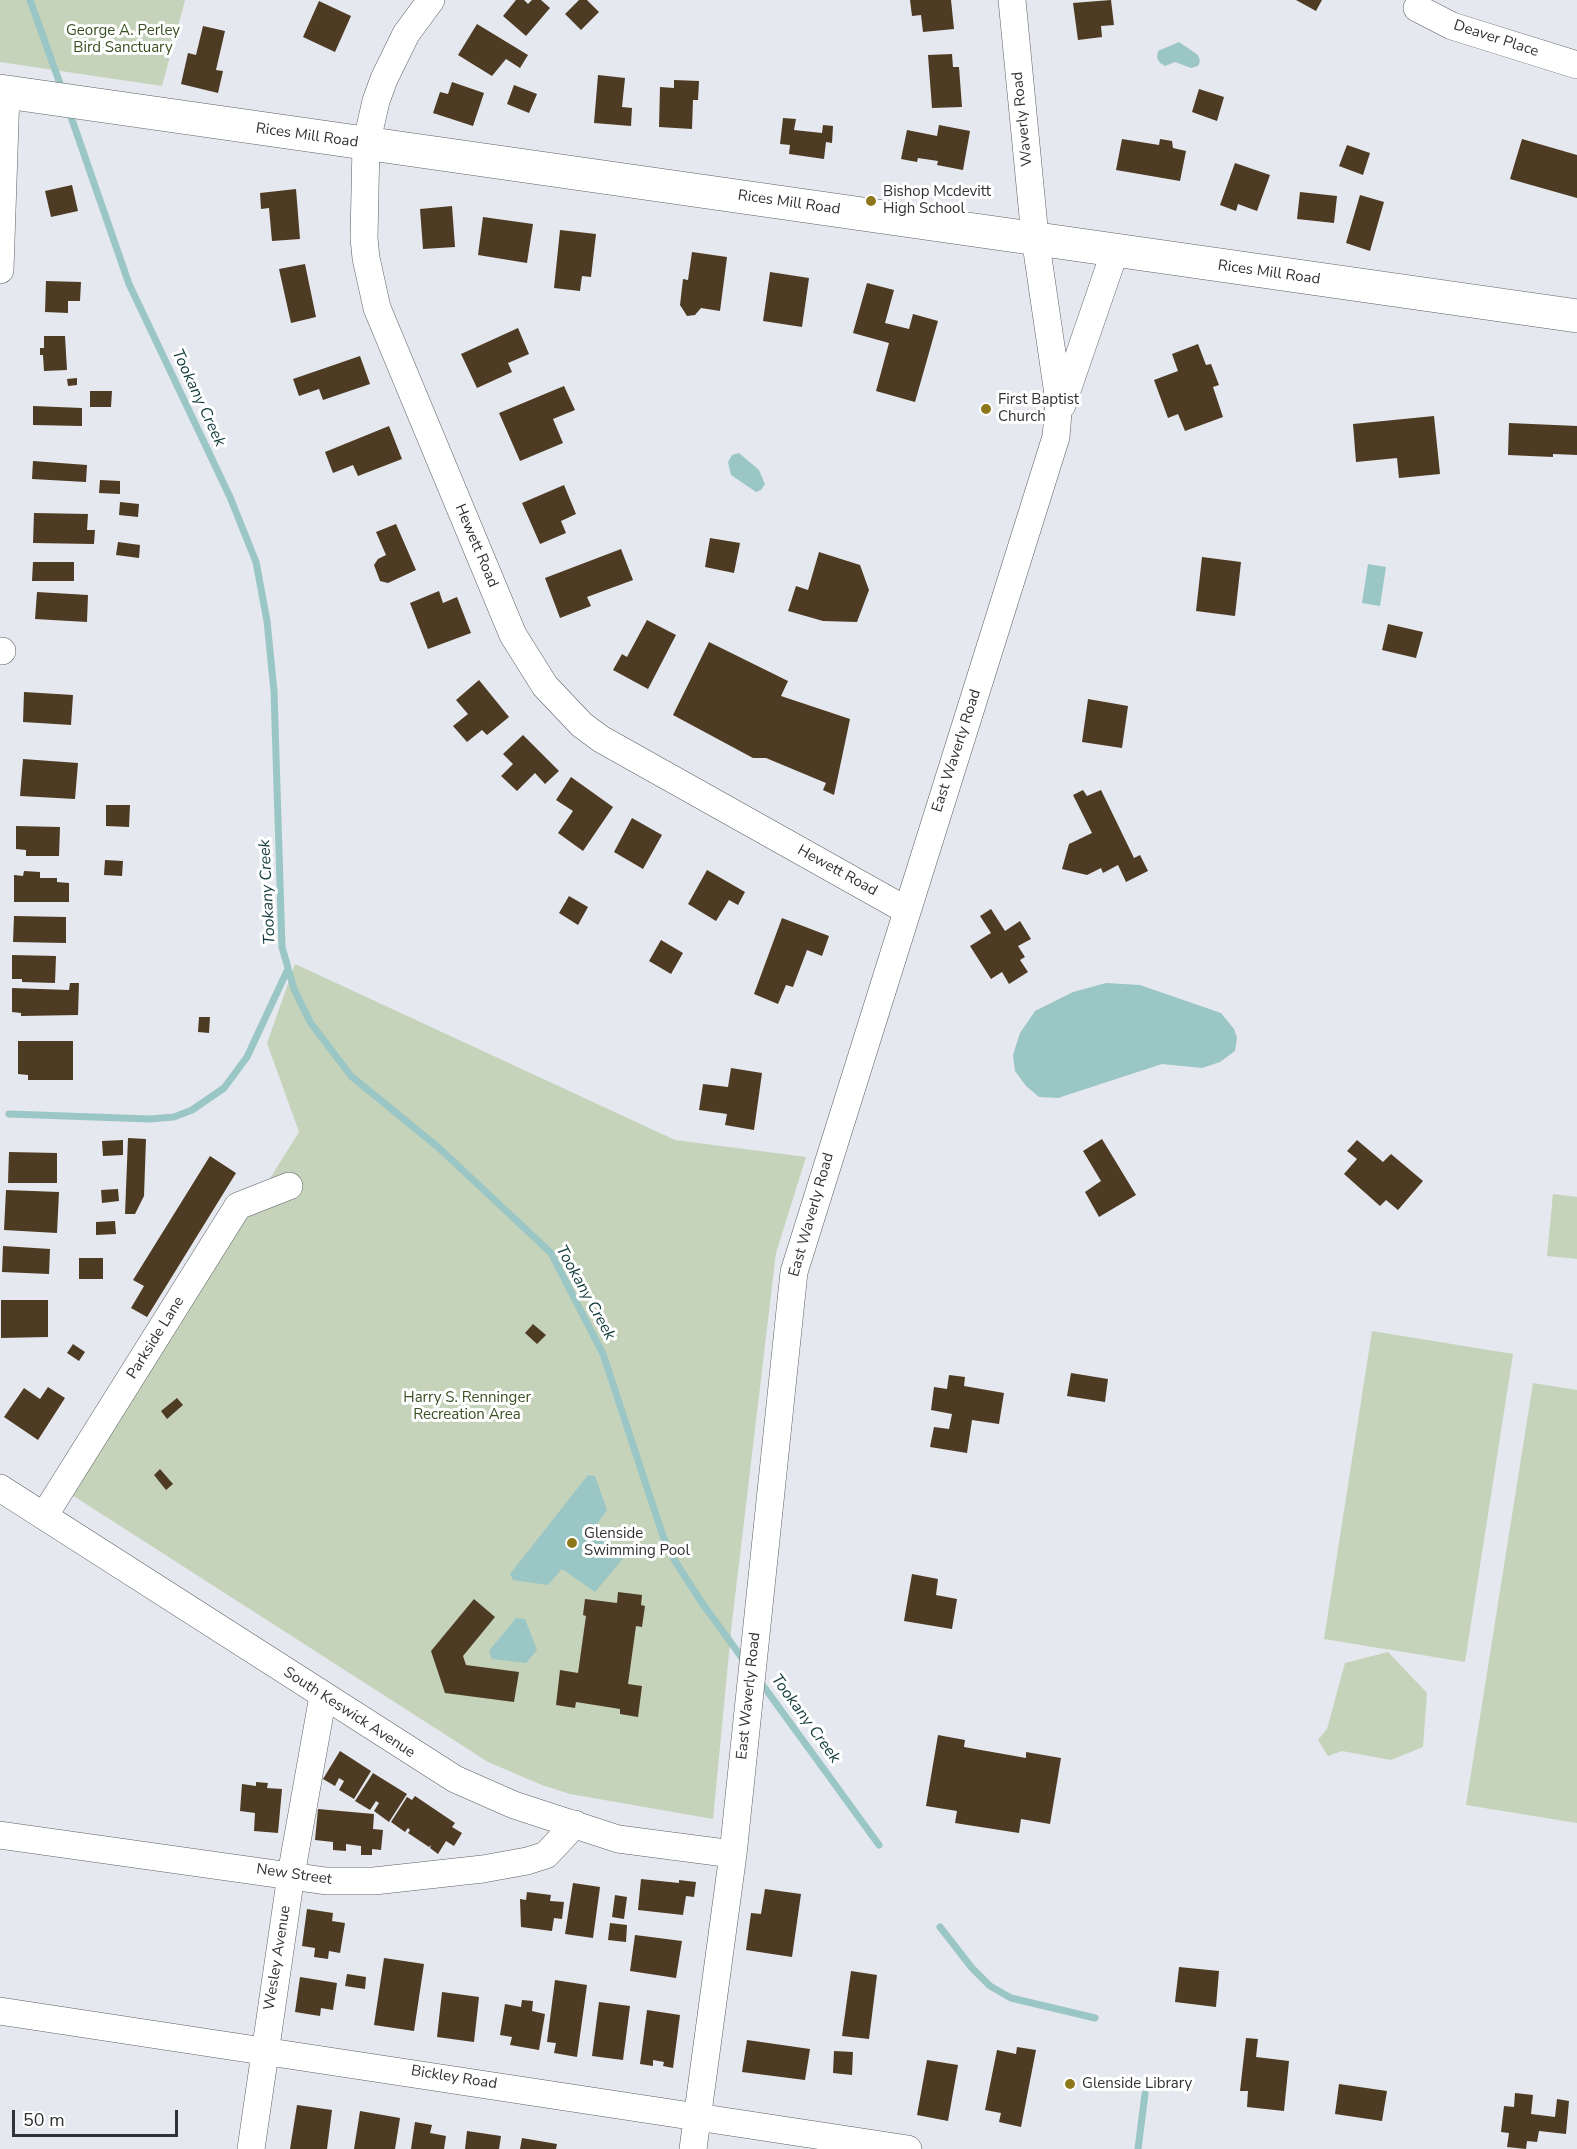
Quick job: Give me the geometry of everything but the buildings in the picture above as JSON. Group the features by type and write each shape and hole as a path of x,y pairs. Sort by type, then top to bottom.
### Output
{"street":[{"name":"Hewett Road","path":"431,0 406,34 384,79 366,145 364,238 377,308 513,635 545,686 576,719 601,739 906,910"},
{"name":"Waverly Road","path":"1012,0 1035,237"},
{"name":"Deaver Place","path":"1417,8 1452,26 1577,65"},
{"name":"Rices Mill Road","path":"13,93 1577,316"},
{"path":"0,270 13,93"},
{"name":"East Waverly Road","path":"693,2149 733,1854 794,1272 906,910 1052,453 1059,401 1035,237"},
{"name":"East Waverly Road","path":"1058,418 1115,251"},
{"name":"Parkside Lane","path":"44,1516 238,1206 289,1186"},
{"name":"South Keswick Avenue","path":"0,1488 455,1779 514,1804 618,1839 733,1854"},
{"name":"Wesley Avenue","path":"251,2149 291,1875 323,1696"},
{"name":"New Street","path":"0,1835 326,1881 374,1881 501,1866 546,1855 575,1824"},
{"name":"Bickley Road","path":"0,2011 264,2049 908,2149"}],"green space":[{"name":"George A. Perley Bird Sanctuary","path":"0,0 185,0 162,86 0,62"},
{"name":"Harry S. Renninger Recreation Area","path":"295,964 675,1140 806,1157 776,1253 732,1622 713,1819 570,1794 488,1762 72,1495 299,1132 267,1043"},
{"path":"1553,1194 1577,1197 1577,1259 1547,1256"},
{"path":"1372,1331 1513,1354 1465,1662 1324,1639"},
{"path":"1533,1383 1577,1390 1577,1823 1466,1805"},
{"path":"1388,1652 1427,1693 1423,1747 1391,1760 1342,1751 1328,1756 1318,1740 1327,1729 1345,1663"}],"water":[{"path":"1179,42 1198,55 1200,61 1198,66 1191,68 1175,62 1165,66 1160,63 1157,58 1158,51"},
{"path":"739,453 759,470 765,484 761,490 756,492 731,475 728,462 732,455"},
{"path":"1368,564 1386,567 1380,606 1362,603"},
{"path":"1106,983 1140,985 1221,1013 1234,1029 1237,1038 1235,1051 1220,1062 1202,1068 1162,1064 1058,1098 1039,1097 1026,1086 1015,1071 1013,1055 1020,1033 1035,1011 1073,992"},
{"name":"Glenside Swimming Pool","path":"588,1475 595,1476 607,1510 594,1528 624,1557 595,1592 562,1569 548,1585 513,1580 510,1574"},
{"path":"516,1618 525,1619 537,1650 526,1663 492,1659 489,1651"}],"waterway":[{"name":"Tookany Creek","path":"30,0 63,92"},
{"name":"Tookany Creek","path":"69,111 129,284 230,497 256,562 267,621 274,691 282,947 294,989 310,1022 351,1076 439,1148 551,1253 603,1354 663,1536 675,1561 702,1603 745,1662"},
{"path":"9,1114 150,1119 174,1117 192,1110 224,1088 247,1057 287,971"},
{"name":"Tookany Creek","path":"759,1680 879,1845"},
{"name":"Tookany Creek","path":"940,1927 972,1968 990,1986 1011,1998 1095,2018"},
{"name":"Tookany Creek","path":"1138,2149 1145,2094"}],"place":[{"name":"Bishop Mcdevitt High School","path":"871,201"},
{"name":"First Baptist Church","path":"986,409"},
{"name":"Glenside Swimming Pool","path":"572,1543"},
{"name":"Glenside Library","path":"1070,2084"}]}
